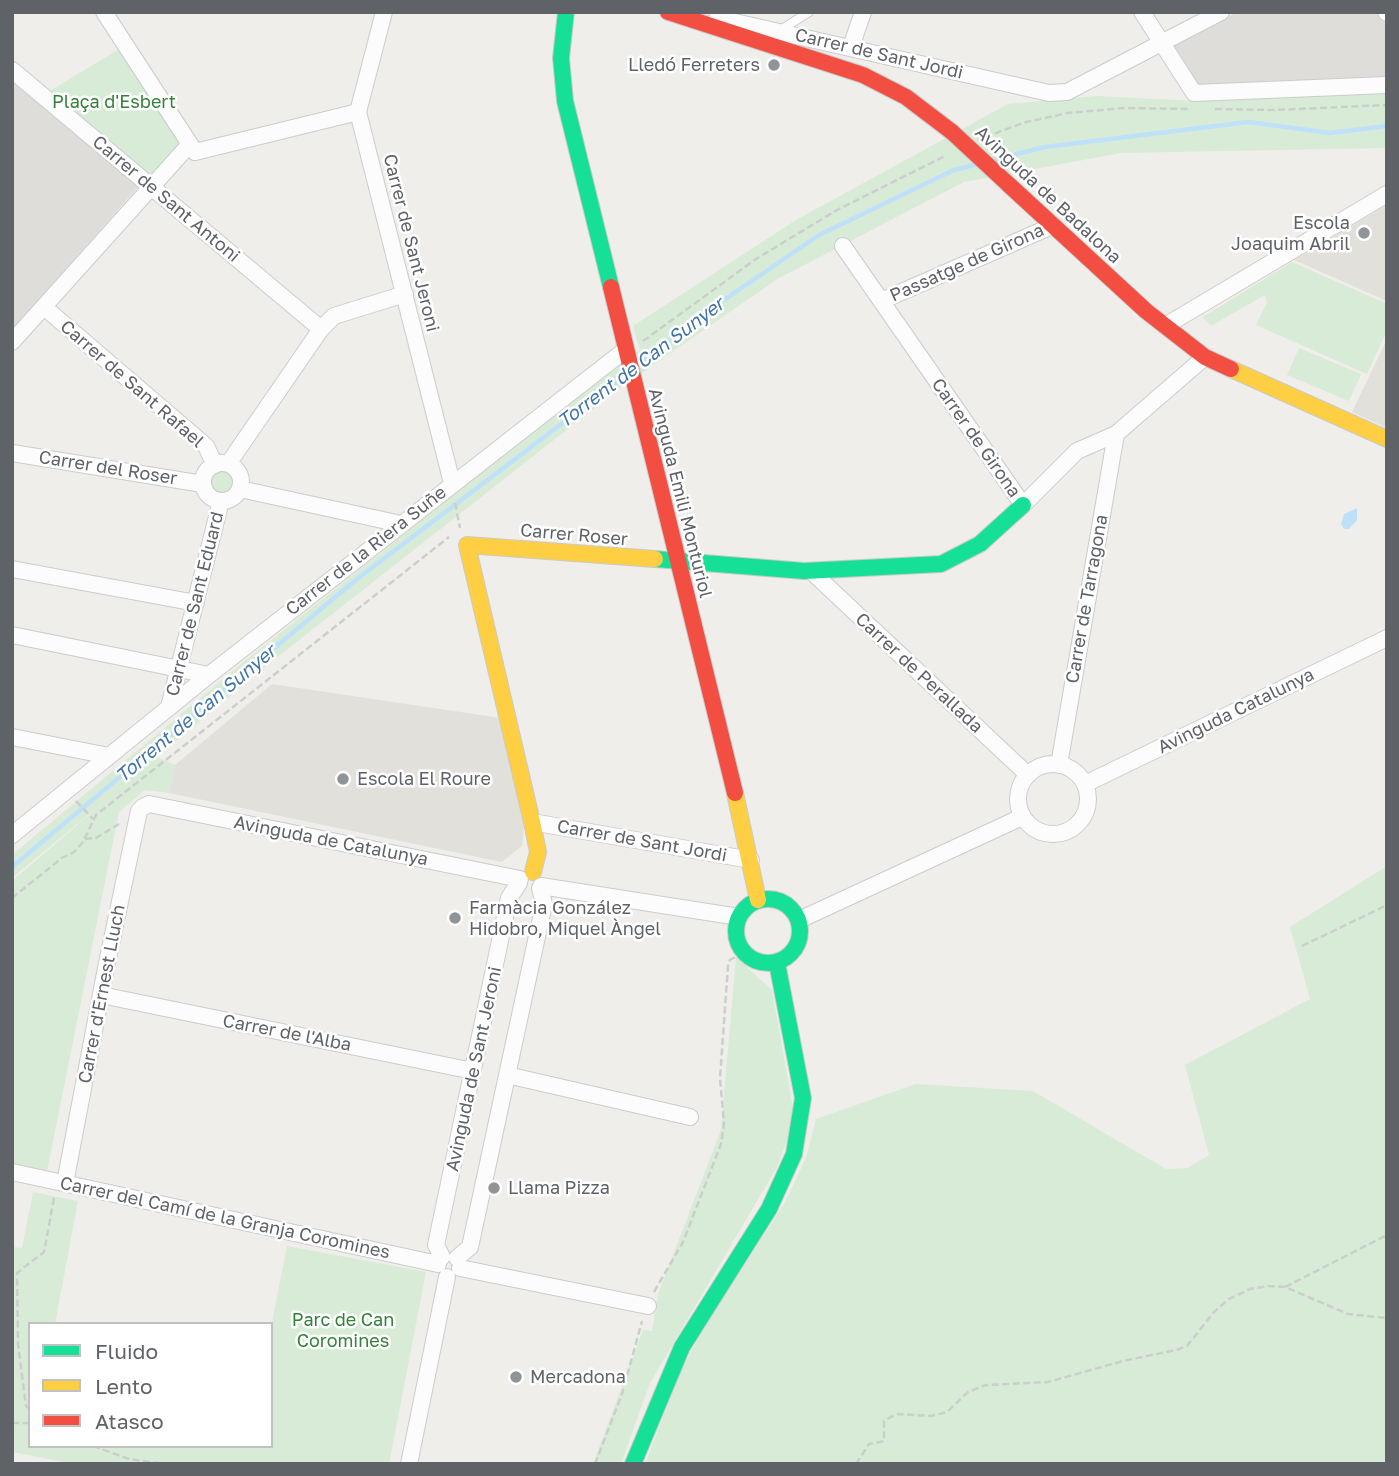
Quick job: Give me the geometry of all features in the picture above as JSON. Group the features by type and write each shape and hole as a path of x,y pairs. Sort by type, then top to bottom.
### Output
{"street":[{"path":"104,12 193,148"},
{"name":"Carrer de Sant Jeroni","path":"384,12 358,112 452,483"},
{"name":"Avinguda Emili Monturiol","path":"566,12 561,58 565,101 751,860 758,900"},
{"name":"Avinguda de Badalona","path":"668,12 863,75 906,97 952,132 1052,226 1165,326 1205,357 1387,439"},
{"name":"Carrer de Sant Jordi","path":"691,12 1049,93 1067,92 1162,44"},
{"path":"851,47 863,12"},
{"path":"1142,12 1194,93 1387,85"},
{"path":"1162,44 1221,12"},
{"name":"Carrer de Sant Antoni","path":"12,70 321,329"},
{"path":"12,342 193,148 358,112"},
{"path":"1165,326 1387,194"},
{"name":"Passatge de Girona","path":"881,301 1052,226"},
{"name":"Carrer de Girona","path":"843,246 1023,505 1077,451 1116,434 1205,357"},
{"path":"221,464 240,475 240,489 234,498 221,501 209,496 203,484 207,471 221,464 321,329 334,316 405,294"},
{"name":"Carrer de Sant Rafael","path":"44,307 206,446 221,464"},
{"name":"Carrer de la Riera Suñe","path":"12,835 452,483 626,354"},
{"name":"Carrer de Tarragona","path":"1059,765 1116,434"},
{"name":"Carrer del Roser","path":"12,453 203,484"},
{"path":"240,489 401,524"},
{"name":"Carrer de Sant Eduard","path":"169,707 221,501"},
{"name":"Carrer Roser","path":"467,545 811,571 941,564 980,544 1023,505"},
{"path":"467,545 538,852 531,882"},
{"path":"12,569 196,603"},
{"name":"Carrer de Perallada","path":"811,571 1028,775"},
{"path":"12,635 209,675"},
{"name":"Avinguda Catalunya","path":"1085,784 1387,638"},
{"path":"12,737 109,756"},
{"path":"1059,765 1069,768 1085,784 1088,804 1084,816 1068,831 1046,834 1035,830 1022,817 1018,793 1028,775 1038,768 1059,765"},
{"name":"Avinguda de Catalunya","path":"143,807 149,804 531,882 739,917"},
{"name":"Carrer d'Ernest Lluch","path":"60,1182 136,827 143,807"},
{"path":"799,920 1022,817"},
{"name":"Carrer de Sant Jordi","path":"532,822 751,860"},
{"name":"Avinguda de Sant Jeroni","path":"409,1464 449,1265 470,1247 544,904 531,882 509,898 436,1245 449,1265"},
{"path":"775,899 787,904 799,920 797,946 777,963 760,962 744,952 736,938 739,917 751,903 758,900 775,899"},
{"path":"633,1464 682,1347 769,1209 794,1154 803,1098 777,963"},
{"name":"Carrer de l'Alba","path":"101,995 473,1071"},
{"path":"507,1075 690,1118"},
{"name":"Carrer del Camí de la Granja Coromines","path":"12,1172 648,1306"}],"lane":[{"path":"779,31 809,12"}],"path":[{"path":"1206,109 1275,110 1387,105"},
{"path":"982,138 1026,122 1068,113 1123,108 1192,109"},
{"path":"626,354 756,259 837,210 951,153"},
{"path":"455,501 460,520"},
{"path":"12,898 62,858 74,852 84,840 93,820 262,682 448,537 461,535 467,545"},
{"path":"66,791 93,820"},
{"path":"84,840 96,838 122,823 136,827"},
{"path":"1302,946 1387,905"},
{"path":"595,1464 622,1394 648,1306 683,1242 721,1144 724,1124 720,1078 728,966 730,960 744,952"},
{"path":"28,1408 18,1344 17,1273 44,1252 60,1182"},
{"path":"1285,1287 1387,1235"},
{"path":"856,1464 869,1444 884,1441 884,1421 898,1414 931,1416 947,1412 968,1392 986,1385 1048,1382 1123,1361 1176,1350 1187,1346 1213,1312 1229,1299 1259,1287 1285,1287 1348,1314 1387,1318"},
{"path":"99,1448 129,1459 164,1464"}],"shaded area":[{"path":"1237,12 1387,12 1387,94 1197,101 1158,53"},
{"path":"12,81 139,186 12,330"},
{"name":"Escola Joaquim Abril","path":"1387,205 1387,301 1294,260"},
{"path":"1387,339 1387,428 1352,412"},
{"name":"Escola El Roure","path":"272,684 501,718 524,826 522,846 502,862 169,793 175,765"}],"green space":[{"name":"Plaça d'Esbert","path":"126,45 186,137 157,183 43,95"},
{"path":"1387,94 1387,148 1121,153 964,182 779,278 620,388 261,670 157,757 175,765 169,793 145,790 119,812 47,1171 12,1164 12,881 110,797 12,878 12,855 240,665 640,350 633,326 796,220 1008,104 1097,96 1197,101"},
{"path":"1292,262 1387,304 1387,330 1367,374 1256,325 1267,302 1265,295 1211,326 1203,317"},
{"path":"1299,348 1361,374 1349,401 1287,375"},
{"path":"222,463 235,469 241,482 235,495 222,501 209,495 203,482 209,469"},
{"path":"1387,866 1387,1464 645,1464 681,1371 702,1331 785,1202 806,1158 816,1119 916,1084 1033,1091 1166,1169 1188,1168 1209,1155 1185,1065 1310,999 1290,927"},
{"path":"736,957 772,990 795,1119 777,1167 650,1383 621,1464 593,1464 643,1330 652,1331 658,1294 721,1130"},
{"name":"Parc de Can Coromines","path":"33,1192 78,1201 55,1322 28,1322 28,1448 273,1448 272,1322 287,1246 426,1272 389,1464 74,1464 12,1452 12,1247 22,1248"}],"water":[{"path":"1357,508 1357,520 1349,529 1344,529 1341,524 1344,514"}],"waterway":[{"name":"Torrent de Can Sunyer","path":"993,160 1045,147 1248,122 1330,133 1387,126"},
{"name":"Torrent de Can Sunyer","path":"638,365 708,311 819,235 954,170 974,165"},
{"name":"Torrent de Can Sunyer","path":"12,867 357,579 626,375"}],"traffic: fast":[{"path":"566,12 561,58 565,101 611,287"},
{"path":"655,559 804,571 941,564 980,544 1023,505"},
{"path":"762,899 774,899 791,908 798,919 800,931 798,943 791,954 774,963 762,963 750,958 741,949 736,937 736,925 741,913 750,904 762,899"},
{"path":"633,1464 682,1347 769,1209 794,1154 803,1098 777,963"}],"traffic: slow":[{"path":"1231,369 1387,439"},
{"path":"533,872 538,852 532,822 467,545 655,559"},
{"path":"735,793 758,900"}],"traffic: jam":[{"path":"668,12 863,75 906,97 952,132"},
{"path":"952,132 1008,184"},
{"path":"1008,184 1146,311 1205,357 1231,369"},
{"path":"611,287 735,793"}],"place":[{"name":"Lledó Ferreters","path":"774,65"},
{"name":"Escola Joaquim Abril","path":"1364,233"},
{"name":"Escola El Roure","path":"343,779"},
{"name":"Farmàcia González Hidobro, Miquel Àngel","path":"455,918"},
{"name":"Llama Pizza","path":"494,1188"},
{"name":"Mercadona","path":"516,1377"}]}
